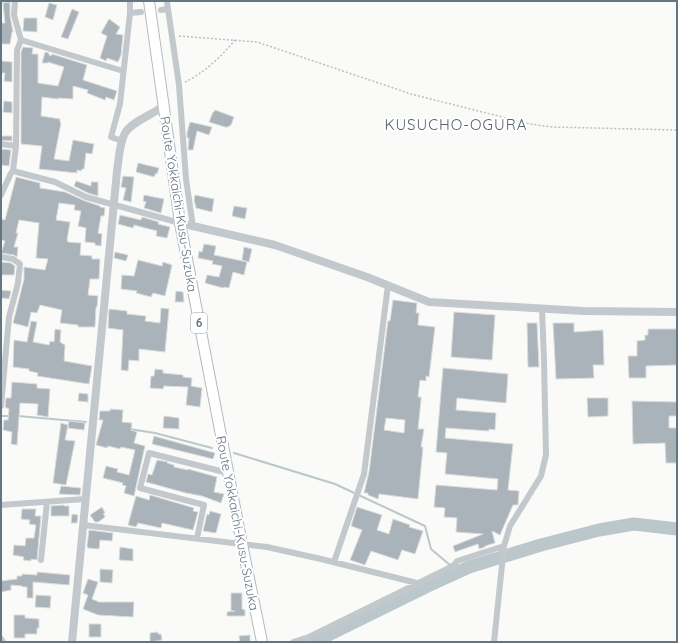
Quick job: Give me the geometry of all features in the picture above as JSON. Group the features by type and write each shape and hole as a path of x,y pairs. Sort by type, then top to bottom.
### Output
{"main road":[{"name":"Route Yokkaichi-Kusu-Suzuka","path":"150,1 163,106 180,222 262,642"}],"street":[{"path":"1,195 11,173 14,171 16,146 17,50 21,40 14,15 15,1"},
{"path":"122,141 111,137 119,110 130,13 130,1"},
{"path":"166,1 164,10 171,36 179,84 186,179 193,227"},
{"path":"130,13 141,12"},
{"path":"21,40 123,71"},
{"path":"72,642 112,204 122,141 128,129 163,106"},
{"path":"1,144 16,146"},
{"path":"14,171 55,182 86,197 180,222 193,227 275,245 367,277 429,302 542,309 618,312 677,312"},
{"path":"1,257 13,259 20,264 18,283 4,343 1,406"},
{"path":"334,562 364,474 388,285"},
{"path":"494,642 504,548 510,526 541,476 546,455 542,309"},
{"path":"197,538 204,506 140,488 149,453 228,473"},
{"path":"1,505 85,500"},
{"path":"42,560 47,502"},
{"path":"83,525 267,547 417,583"},
{"path":"293,642 309,637 452,566 457,561 504,548"}],"path":[{"path":"171,36 257,42 411,94 530,124 552,127 677,130"},
{"path":"179,84 192,78 206,67 227,50 235,40"}],"building":[{"path":"10,2 10,16 13,32 10,44 1,44 1,23 5,23 3,3"},
{"path":"49,3 57,5 53,20 45,17"},
{"path":"72,9 79,12 68,39 61,37"},
{"path":"24,18 37,18 37,32 23,31"},
{"path":"109,19 120,27 116,34 123,35 121,55 118,62 107,58 106,61 100,58 107,36 101,33"},
{"path":"23,47 33,48 32,54 38,54 38,83 58,86 64,67 48,62 42,63 45,52 49,53 51,56 52,54 87,65 83,80 117,91 114,100 106,97 105,100 87,93 88,90 73,86 73,99 42,97 41,116 60,119 61,123 54,159 69,161 73,140 94,144 92,154 86,153 84,169 81,171 77,170 77,173 39,169 42,146 21,144 21,52"},
{"path":"1,61 12,62 12,82 4,81 5,73 1,73"},
{"path":"4,101 12,102 12,113 3,112"},
{"path":"215,110 234,117 231,125 225,127 209,122"},
{"path":"190,122 212,127 209,135 197,131 193,150 188,150 189,138 187,138 187,133"},
{"path":"2,136 12,136 12,141 1,140"},
{"path":"1,149 11,150 9,166 1,165"},
{"path":"138,163 159,168 157,174 156,173 154,177 136,172"},
{"path":"123,176 134,177 131,202 123,200 126,188 121,187"},
{"path":"16,177 40,183 40,188 65,192 105,208 104,216 101,216 98,233 102,234 101,246 95,245 95,243 85,242 86,228 78,226 81,211 74,210 75,205 59,203 56,220 70,222 67,240 68,242 81,243 80,255 92,256 92,259 100,259 99,279 90,279 88,295 98,296 95,327 78,327 78,325 60,323 62,310 40,305 37,313 31,312 28,327 13,323 24,279 24,267 45,270 48,259 36,258 39,223 19,220 16,233 18,233 14,247 18,247 17,257 14,255 1,253 5,241 1,240 1,219 5,220"},
{"path":"76,181 91,186 91,182 98,182 98,196 74,186"},
{"path":"144,195 164,199 161,213 144,208 146,202 143,201"},
{"path":"195,195 214,199 212,212 196,208 194,200"},
{"path":"234,206 247,208 245,219 232,216"},
{"path":"120,215 141,220 142,217 159,222 158,224 170,227 167,238 156,236 157,231 134,225 133,228 118,224"},
{"path":"204,244 216,246 214,255 247,262 244,275 233,272 229,288 223,288 205,283 207,275 219,277 222,266 212,264 213,261 198,258 199,251 202,252"},
{"path":"244,247 252,249 249,262 242,260"},
{"path":"115,252 128,255 126,261 114,258"},
{"path":"138,260 162,266 163,262 172,265 165,296 153,293 151,297 136,293 137,291 121,289 122,275 134,276"},
{"path":"1,262 11,263 15,266 14,275 1,275"},
{"path":"1,290 11,291 9,299 1,298"},
{"path":"176,291 183,292 184,302 175,302"},
{"path":"393,300 417,303 416,313 419,313 418,325 435,327 429,377 426,376 426,381 420,380 418,397 421,397 421,400 418,429 424,429 421,447 423,447 418,499 379,494 378,499 368,495 368,493 364,493 369,472 388,321 390,321","holes":["386,418 405,420 404,433 384,430"]},
{"path":"161,308 169,309 165,352 139,349 139,361 129,360 128,371 121,370 123,330 108,328 109,309 127,311 127,314 146,316 145,321 160,323"},
{"path":"454,312 495,315 492,360 451,357"},
{"path":"31,321 37,322 33,342 49,345 50,341 54,342 55,329 61,330 60,342 65,345 64,361 92,366 89,384 37,376 38,373 29,371 29,369 13,367 14,340 27,342"},
{"path":"527,323 537,323 539,367 528,367"},
{"path":"553,323 574,323 574,332 603,330 604,365 593,365 594,378 556,379"},
{"path":"648,329 677,329 677,365 646,366 646,378 629,378 628,356 637,356 637,341 645,340 645,335 648,335"},
{"path":"443,368 508,374 506,403 457,398 456,410 496,413 495,430 489,429 489,431 446,428 445,438 513,444 508,490 519,491 518,505 513,505 500,535 492,531 495,543 479,549 478,544 455,552 453,546 483,534 456,532 457,518 444,517 445,508 434,507 436,485 497,490 498,479 445,474 447,453 436,452"},
{"path":"155,369 163,370 163,373 183,375 183,377 192,378 191,386 202,388 200,407 186,405 188,387 164,386 163,389 150,388 151,376 154,376"},
{"path":"12,382 37,384 37,388 50,389 48,417 37,415 38,404 20,403 17,445 11,444 12,432 3,430 4,420 8,420 9,409 5,407 6,398 11,398"},
{"path":"79,393 88,394 88,402 78,401"},
{"path":"587,398 608,398 608,416 588,417"},
{"path":"632,401 677,402 677,416 669,416 669,428 677,428 677,463 666,463 665,443 633,444"},
{"path":"110,409 123,410 122,422 132,423 131,430 137,432 134,443 145,446 134,496 124,493 126,486 122,485 123,483 103,478 106,466 118,469 117,472 129,475 135,450 121,447 120,449 108,446 107,448 96,445 103,420 99,420 100,411 110,411"},
{"path":"164,416 179,418 179,429 163,428"},
{"path":"69,421 85,423 84,430 68,428"},
{"path":"61,423 68,425 65,440 75,441 66,485 53,483"},
{"path":"154,436 215,453 213,459 152,444"},
{"path":"157,460 168,462 167,463 174,465 174,467 188,469 217,477 214,492 224,494 221,503 202,496 146,482 148,474 152,475"},
{"path":"61,486 81,488 80,495 59,494"},
{"path":"150,495 194,508 193,511 198,512 193,530 162,523 161,528 138,523 136,527 128,525 136,496 149,500"},
{"path":"51,506 69,506 69,516 51,516"},
{"path":"102,507 105,513 103,514 105,516 98,522 95,522 90,515"},
{"path":"357,507 382,515 377,530 389,534 393,519 410,525 409,527 423,531 415,554 402,550 398,560 371,551 365,565 350,560 362,530 351,526"},
{"path":"22,509 36,509 35,516 41,516 37,560 23,560 24,557 13,555 14,545 25,546 26,538 34,538 36,525 29,524 30,520 21,519"},
{"path":"210,511 221,514 216,533 203,531 207,514 209,515"},
{"path":"72,514 78,515 77,523 71,523"},
{"path":"89,530 113,533 112,541 100,540 99,549 88,548"},
{"path":"120,547 133,549 133,561 119,560"},
{"path":"100,569 113,570 112,583 100,582"},
{"path":"37,572 70,575 69,585 33,582 33,598 27,598 27,587 22,586 11,585 11,590 1,592 1,581 17,579 17,576 22,576 22,574 37,575"},
{"path":"88,579 98,582 92,599 99,602 134,602 133,617 98,615 83,609 88,595 83,593"},
{"path":"231,593 242,593 242,609 245,610 245,616 227,616 227,612 235,611 231,611"},
{"path":"36,595 51,596 50,608 35,607"},
{"path":"14,615 25,615 25,618 39,619 37,634 25,634 25,638 14,638"},
{"path":"89,624 101,624 101,637 89,637"},
{"path":"158,632 158,634 161,634 162,640 150,642 150,633"},
{"path":"250,635 250,642 240,642 239,636"}],"waterway":[{"path":"1,416 10,416"},
{"path":"18,416 86,422"},
{"path":"129,429 155,433 212,448"},
{"path":"234,453 335,484 425,526 431,549 450,565"},
{"path":"314,642 469,567 541,545 599,530 634,524 677,529"},
{"path":"453,568 457,571"}],"district":[{"name":"KUSUCHO-OGURA","path":"456,125"}]}
